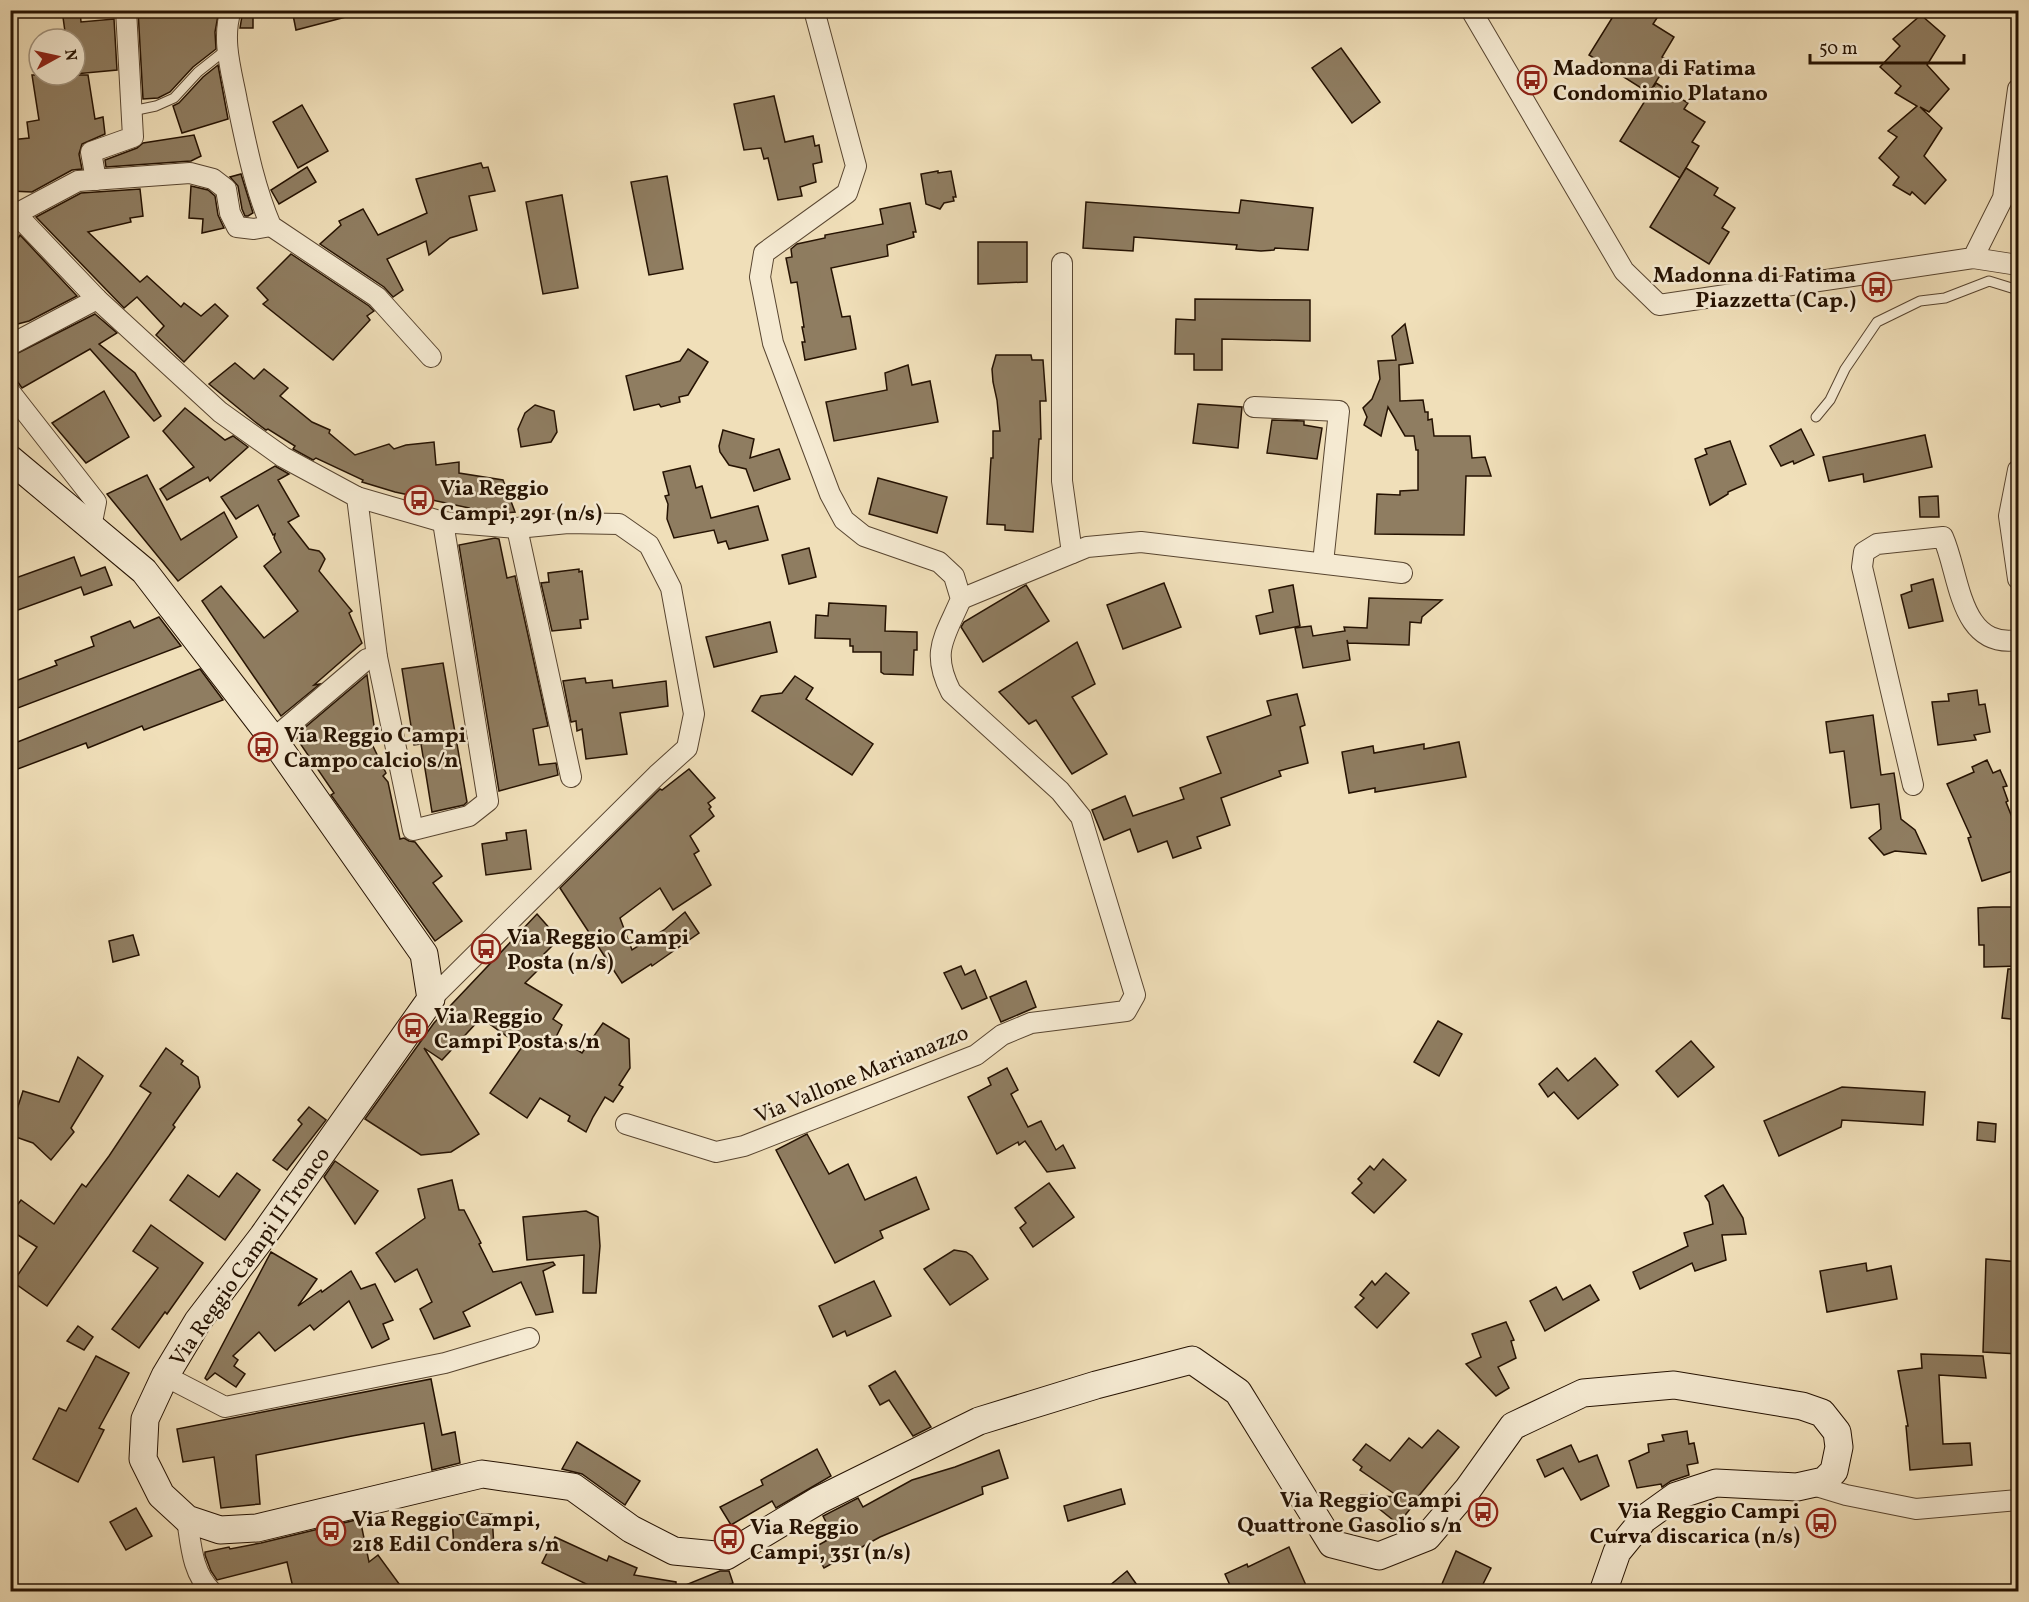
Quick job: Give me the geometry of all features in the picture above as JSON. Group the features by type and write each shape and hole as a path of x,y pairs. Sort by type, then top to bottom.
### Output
{"main road":[{"path":"10,459 144,571 273,739 424,954 431,999"},
{"name":"Via Reggio Campi II Tronco","path":"431,999 263,1236 198,1321 165,1376 145,1419 143,1459 161,1495 187,1519 220,1530 257,1528 482,1474 573,1487 630,1529 674,1551 726,1556 819,1500 979,1421 1192,1360 1238,1392 1332,1544 1379,1556 1428,1537 1468,1489 1513,1426 1583,1393 1674,1384 1802,1406 1822,1413 1837,1432 1839,1447 1834,1471 1824,1481 1813,1485"},
{"path":"1602,1592 1617,1552 1644,1519 1676,1496 1716,1483 1797,1487 1813,1485"}],"street":[{"path":"96,180 92,152 133,137 126,10"},
{"path":"231,10 227,49 248,152 263,206 271,225 377,297 431,357"},
{"path":"814,10 856,166 847,193 764,253 760,278 773,343 830,494 844,520 864,536 939,562 954,576 961,598 1087,547 1141,542 1402,573"},
{"path":"1471,10 1624,271 1659,305 1973,258 2019,265"},
{"path":"1973,258 2003,198 2019,89"},
{"path":"271,225 254,229 237,227 230,213 226,189 213,180 190,173 78,181 13,213 97,299 220,412 283,457 357,497 443,522 517,528 568,523 619,524 649,544 671,588 694,714 687,748 640,791 431,999"},
{"path":"1062,263 1062,481 1072,553"},
{"path":"10,345 97,299"},
{"path":"10,392 96,502 91,527"},
{"path":"1254,407 1339,411 1323,563"},
{"path":"2019,470 2009,516 2019,579"},
{"path":"357,497 377,657 413,830 469,816 488,801 443,522"},
{"path":"517,528 571,777"},
{"path":"1913,784 1862,567 1864,552 1877,544 1943,537 1951,554 1961,601 1971,621 1985,634 2005,642 2019,640"},
{"name":"Via Vallone Marianazzo","path":"626,1124 716,1152 744,1146 976,1055 1002,1035 1031,1023 1126,1011 1135,995 1081,817 1060,791 951,692 941,673 939,649 961,598"},
{"path":"273,739 367,659 377,657"},
{"path":"165,1376 225,1407 445,1363 529,1338"},
{"path":"1813,1485 1846,1495 1916,1509 2019,1500"},
{"path":"187,1519 193,1559 202,1582 212,1592"}],"lane":[{"path":"132,111 156,106 174,98 198,72 227,49"},
{"path":"1816,417 1830,400 1845,369 1877,322 1907,306 1945,298 1989,280 2019,290"}],"building":[{"path":"62,10 80,10 81,22 114,19 117,70 87,73 87,27 64,27"},
{"path":"138,10 219,10 215,32 216,49 193,67 170,92 158,98 143,99"},
{"path":"243,10 253,10 253,28 240,28"},
{"path":"312,10 344,10 346,17 296,30 293,15"},
{"path":"1617,10 1645,10 1657,18 1653,24 1674,37 1662,57 1669,61 1649,93 1589,55"},
{"path":"1921,15 1945,36 1927,65 1949,89 1929,112 1920,107 1942,128 1924,156 1946,180 1925,204 1912,192 1910,195 1893,185 1899,177 1879,158 1897,137 1888,131 1917,106 1895,93 1901,86 1880,67 1900,46 1893,39"},
{"path":"1341,48 1380,102 1352,123 1312,68"},
{"path":"218,65 228,119 182,133 173,106 179,103 203,77"},
{"path":"88,75 95,119 103,117 105,134 82,144 79,154 82,169 72,170 32,192 10,191 10,140 29,138 27,122 39,120 34,87 87,87"},
{"path":"1656,83 1688,103 1684,109 1705,122 1692,142 1699,146 1680,178 1620,141"},
{"path":"774,96 785,142 813,136 815,146 819,145 822,162 813,164 816,182 800,187 802,196 778,200 768,158 764,159 761,148 744,150 734,104"},
{"path":"302,105 328,151 298,168 273,122"},
{"path":"194,135 201,156 191,161 106,167 105,160 137,148 143,143"},
{"path":"481,163 483,168 488,167 495,191 469,196 477,230 450,238 429,255 426,241 387,259 403,290 393,297 384,287 320,244 341,225 339,221 363,209 378,235 427,213 416,179"},
{"path":"307,167 316,182 279,204 271,190"},
{"path":"1686,168 1718,188 1714,195 1735,208 1722,228 1729,232 1709,264 1650,227"},
{"path":"938,171 938,173 951,171 956,197 953,197 954,201 944,203 940,209 926,204 921,174"},
{"path":"241,174 253,213 248,216 245,216 242,209 238,186 230,177"},
{"path":"667,176 683,269 649,275 631,182"},
{"path":"191,186 208,190 215,196 218,215 224,228 202,233 203,219 189,218"},
{"path":"140,189 143,216 130,218 131,222 88,232 140,282 147,276 181,307 184,303 201,316 215,304 228,316 184,362 156,335 164,326 137,297 124,308 36,217 81,193"},
{"path":"562,195 578,288 543,294 526,202"},
{"path":"1241,200 1313,208 1308,250 1275,248 1261,251 1236,249 1237,245 1134,237 1133,251 1083,248 1086,202 1239,213"},
{"path":"910,203 916,232 913,232 914,237 887,245 888,256 831,268 842,317 850,316 856,349 805,360 802,342 805,342 802,327 804,327 797,282 791,283 786,258 792,257 791,249 797,244 825,238 825,235 883,224 880,209"},
{"path":"10,234 17,240 20,235 77,296 29,321 10,326"},
{"path":"978,242 1027,242 1027,282 978,284"},
{"path":"291,254 374,311 367,316 370,320 333,360 263,304 268,300 257,288"},
{"path":"1195,299 1310,300 1310,341 1222,339 1222,370 1194,370 1194,354 1175,354 1176,319 1195,320"},
{"path":"95,314 117,333 99,344 135,373 161,416 154,421 90,349 22,388 10,371 10,357"},
{"path":"1405,324 1413,363 1399,365 1400,401 1423,400 1425,412 1428,412 1428,420 1432,419 1434,436 1470,436 1472,458 1485,457 1491,476 1466,476 1464,535 1375,534 1377,494 1400,495 1400,491 1418,490 1418,450 1416,450 1414,436 1405,436 1388,407 1381,436 1364,425 1367,417 1363,408 1372,399 1380,379 1378,361 1396,360 1392,336"},
{"path":"688,349 708,362 688,395 679,397 680,402 634,410 626,376 680,361"},
{"path":"996,355 1031,355 1032,360 1043,360 1046,401 1040,401 1041,439 1039,439 1033,532 1005,530 1005,525 987,524 993,431 1000,431 992,369"},
{"path":"235,363 254,379 264,369 288,388 280,396 312,422 330,430 329,433 355,455 389,444 394,449 406,445 434,442 436,465 459,462 459,473 503,480 515,512 497,514 395,492 362,482 363,480 316,458 313,460 293,449 295,446 268,429 266,430 209,384"},
{"path":"908,365 912,385 930,381 938,422 834,441 826,402 887,390 885,373"},
{"path":"104,391 129,437 86,463 52,423"},
{"path":"1198,404 1242,407 1238,448 1193,443"},
{"path":"535,405 554,411 557,432 551,442 521,447 518,429 525,413"},
{"path":"185,408 225,440 233,436 248,447 210,481 208,477 167,500 160,489 194,467 163,431"},
{"path":"1272,420 1304,421 1304,425 1322,428 1317,459 1267,453"},
{"path":"1801,429 1814,455 1794,464 1793,461 1781,466 1770,446"},
{"path":"723,430 754,439 750,458 779,449 790,479 754,491 746,469 729,465 720,452 719,446"},
{"path":"1925,435 1932,467 1864,482 1863,474 1829,481 1823,457"},
{"path":"1730,441 1746,484 1728,492 1710,505 1695,459 1707,454 1705,449"},
{"path":"275,466 289,474 278,480 299,516 288,522 309,549 322,554 325,559 319,571 352,611 349,613 362,643 314,685 320,684 281,716 202,601 221,586 264,638 298,611 264,566 281,552 274,538 275,534 273,535 258,505 236,519 221,497"},
{"path":"690,466 696,488 702,486 711,518 758,506 768,540 729,549 726,541 718,543 714,530 674,538 667,519 668,504 665,496 669,495 663,472"},
{"path":"147,475 181,540 224,512 237,537 178,581 107,494"},
{"path":"878,478 947,497 937,533 869,514"},
{"path":"1938,496 1939,517 1920,517 1919,497"},
{"path":"499,539 507,578 515,576 548,726 533,729 539,765 556,763 558,775 499,791 459,545"},
{"path":"809,548 816,577 789,584 782,555"},
{"path":"74,557 81,576 105,567 112,585 84,595 81,587 10,613 10,580"},
{"path":"579,569 579,572 582,571 588,619 580,620 581,628 552,631 541,583 549,582 548,573"},
{"path":"1933,579 1943,621 1909,628 1901,595 1912,591 1911,585"},
{"path":"1164,583 1181,627 1123,649 1107,605"},
{"path":"1026,585 1049,621 983,662 961,627 964,622"},
{"path":"1293,585 1300,626 1260,634 1256,616 1273,612 1269,590"},
{"path":"1369,598 1442,600 1422,617 1421,623 1410,622 1409,645 1348,643 1347,640 1350,660 1303,668 1295,628 1311,626 1313,636 1345,631 1344,627 1367,628"},
{"path":"829,603 886,606 885,631 917,632 913,675 884,674 881,672 881,652 853,652 850,639 815,638 816,615 828,616"},
{"path":"159,617 181,646 10,711 10,683 57,665 55,661 94,646 91,637 130,621 134,628"},
{"path":"770,622 777,652 714,667 706,637"},
{"path":"1077,642 1095,684 1072,697 1107,754 1072,774 1036,720 1029,724 999,692"},
{"path":"443,663 467,802 464,805 432,812 421,744 414,745 402,669"},
{"path":"200,669 223,700 144,730 142,726 88,748 86,743 10,772 10,745"},
{"path":"367,675 375,733 369,738 386,773 383,776 388,782 400,839 415,842 442,876 433,883 462,921 435,941 331,795 334,793 295,736"},
{"path":"795,676 813,688 806,699 873,744 852,775 752,711 761,696 782,693"},
{"path":"585,678 586,683 612,680 613,688 666,681 668,706 620,713 627,754 586,759 582,729 577,731 576,721 571,722 563,681"},
{"path":"1977,690 1979,705 1985,704 1990,732 1974,735 1976,740 1938,745 1932,702 1949,701 1948,694"},
{"path":"1297,694 1305,725 1300,727 1308,763 1279,771 1281,776 1221,798 1230,825 1197,837 1201,848 1173,858 1167,841 1138,852 1130,829 1104,840 1092,810 1125,796 1133,816 1184,799 1180,788 1221,773 1207,737 1271,715 1267,701"},
{"path":"1873,715 1881,775 1894,773 1901,819 1915,830 1926,854 1895,851 1884,855 1869,838 1881,829 1879,804 1851,808 1844,751 1830,753 1826,722"},
{"path":"1459,742 1466,777 1375,792 1375,788 1349,793 1342,752 1373,746 1374,753 1424,744 1424,749"},
{"path":"1987,760 1993,773 2000,770 2007,786 2003,787 2008,801 2006,802 2019,835 2019,869 1982,881 1968,838 1971,837 1947,784 1974,772 1972,767"},
{"path":"689,769 715,798 708,803 714,816 690,836 699,851 694,854 711,885 673,910 660,888 620,918 632,950 664,930 685,912 699,933 652,966 651,964 622,983 560,888 660,789 662,790"},
{"path":"526,830 531,869 486,875 482,844 507,840 506,833"},
{"path":"2019,907 2019,966 1984,967 1984,945 1979,945 1978,908"},
{"path":"537,914 559,939 544,954 549,959 525,983 562,1005 553,1019 562,1025 556,1037 582,1053 603,1023 629,1039 630,1068 619,1085 623,1087 613,1102 605,1097 586,1132 568,1121 570,1116 540,1098 527,1118 490,1093 522,1047 481,1018 442,1060 424,1048 479,1134 451,1152 421,1155 365,1119 434,1023"},
{"path":"133,935 139,955 113,962 109,941"},
{"path":"961,966 965,975 975,970 987,998 962,1009 944,973"},
{"path":"2008,969 2019,969 2019,1020 2002,1018"},
{"path":"1026,981 1036,1007 1001,1022 990,997"},
{"path":"1438,1021 1462,1034 1439,1076 1414,1062"},
{"path":"1691,1041 1714,1067 1678,1097 1656,1071"},
{"path":"166,1048 198,1077 200,1087 173,1125 175,1127 47,1306 13,1282 37,1247 10,1230 10,1215 21,1200 54,1224 82,1184 86,1187 109,1156 151,1093 140,1086"},
{"path":"78,1057 103,1076 71,1128 74,1132 51,1160 33,1143 10,1135 10,1131 23,1091 59,1102"},
{"path":"1595,1058 1618,1085 1578,1119 1554,1092 1548,1097 1539,1084 1557,1068 1568,1081"},
{"path":"1007,1068 1018,1090 1011,1094 1028,1127 1041,1121 1056,1150 1063,1145 1075,1168 1047,1172 1025,1141 1019,1145 1018,1142 997,1154 968,1097 991,1085 988,1078"},
{"path":"1842,1087 1925,1092 1923,1125 1842,1120 1841,1127 1779,1156 1764,1121"},
{"path":"309,1107 326,1120 287,1170 273,1160 302,1124 298,1120"},
{"path":"1978,1122 1996,1124 1995,1142 1977,1140"},
{"path":"807,1134 829,1174 848,1164 865,1200 916,1177 929,1209 880,1231 883,1238 835,1263 776,1150"},
{"path":"1383,1159 1406,1180 1374,1213 1352,1193 1362,1183 1358,1179 1370,1166 1374,1170"},
{"path":"335,1161 378,1191 355,1224 324,1177"},
{"path":"237,1173 260,1190 225,1240 170,1200 188,1175 219,1197"},
{"path":"452,1180 459,1210 464,1210 493,1272 553,1262 555,1265 543,1271 553,1312 536,1315 521,1282 463,1312 470,1326 434,1339 420,1309 432,1302 417,1269 395,1282 376,1253 425,1218 418,1189"},
{"path":"1049,1183 1074,1217 1033,1247 1020,1228 1026,1223 1015,1208"},
{"path":"1723,1185 1743,1218 1746,1234 1722,1235 1726,1260 1695,1271 1692,1263 1640,1289 1633,1272 1688,1246 1684,1233 1713,1224 1709,1202 1705,1196"},
{"path":"586,1211 598,1217 600,1246 596,1293 583,1293 584,1255 527,1260 523,1217"},
{"path":"151,1225 203,1263 167,1314 165,1312 139,1348 112,1329 158,1268 133,1251"},
{"path":"954,1250 966,1252 972,1256 988,1279 950,1305 924,1269"},
{"path":"271,1252 317,1279 298,1306 351,1271 361,1289 375,1284 393,1320 383,1324 389,1339 372,1348 349,1301 314,1330 310,1325 275,1351 259,1332 233,1356 238,1360 234,1366 245,1374 236,1387 215,1373 207,1380 205,1378"},
{"path":"1986,1259 2019,1262 2019,1354 1983,1352"},
{"path":"1866,1263 1867,1271 1891,1266 1897,1299 1827,1312 1820,1271"},
{"path":"1386,1273 1409,1293 1377,1328 1355,1307 1364,1298 1360,1295 1372,1281 1375,1285"},
{"path":"874,1281 891,1316 847,1336 845,1331 833,1337 819,1306"},
{"path":"1590,1285 1599,1300 1545,1331 1530,1301 1556,1287 1563,1300"},
{"path":"1506,1322 1514,1340 1511,1341 1516,1358 1498,1367 1509,1388 1496,1396 1466,1364 1481,1357 1472,1334"},
{"path":"78,1326 93,1337 84,1350 67,1341"},
{"path":"1921,1354 1983,1356 1986,1378 1939,1375 1943,1444 1970,1443 1972,1465 1910,1470 1906,1426 1908,1426 1898,1371 1922,1368"},
{"path":"96,1356 129,1373 99,1428 104,1430 78,1482 33,1459 59,1408 66,1411"},
{"path":"895,1371 931,1427 913,1436 889,1400 880,1405 869,1386"},
{"path":"431,1379 442,1435 455,1432 460,1463 432,1470 424,1423 352,1436 256,1455 260,1504 221,1508 214,1457 183,1462 177,1429"},
{"path":"1438,1430 1459,1447 1398,1524 1362,1495 1399,1497 1360,1470 1362,1467 1353,1460 1366,1444 1390,1461 1409,1438 1422,1448"},
{"path":"1687,1431 1689,1444 1694,1443 1698,1463 1687,1465 1689,1475 1671,1481 1662,1487 1661,1484 1637,1488 1629,1461 1649,1452 1648,1444 1664,1441 1662,1435"},
{"path":"577,1442 640,1481 625,1505 582,1474 562,1469"},
{"path":"1571,1445 1579,1462 1597,1455 1609,1486 1581,1500 1563,1468 1545,1477 1537,1460"},
{"path":"817,1449 831,1476 776,1508 772,1501 731,1525 720,1507 763,1485 761,1480"},
{"path":"999,1450 1008,1478 982,1487 983,1494 880,1537 824,1568 813,1548 826,1541 818,1530 827,1524 823,1516 858,1498 863,1507 912,1480"},
{"path":"1121,1489 1125,1504 1068,1521 1064,1506"},
{"path":"136,1508 152,1536 126,1550 110,1522"},
{"path":"492,1514 494,1548 454,1550 452,1515"},
{"path":"360,1519 369,1562 378,1555 405,1592 294,1592 287,1562 217,1580 205,1555 205,1552 261,1543"},
{"path":"555,1537 607,1561 609,1556 637,1568 634,1575 676,1582 676,1589 720,1571 729,1571 733,1583 712,1592 603,1592 542,1563"},
{"path":"1289,1547 1309,1592 1233,1592 1225,1574 1247,1564 1248,1567"},
{"path":"1456,1551 1491,1568 1479,1592 1457,1592 1442,1584"},
{"path":"1127,1571 1142,1592 1102,1592"}],"place":[{"name":"Madonna di Fatima Condominio Platano","path":"1532,80"},
{"name":"Madonna di Fatima Piazzetta (Cap.)","path":"1877,287"},
{"name":"Via Reggio Campi, 291 (n/s)","path":"419,500"},
{"name":"Via Reggio Campi Campo calcio s/n","path":"263,747"},
{"name":"Via Reggio Campi Posta (n/s)","path":"486,949"},
{"name":"Via Reggio Campi Posta s/n","path":"413,1028"},
{"name":"Via Reggio Campi Quattrone Gasolio s/n","path":"1483,1512"},
{"name":"Via Reggio Campi Curva discarica (n/s)","path":"1821,1523"},
{"name":"Via Reggio Campi, 218 Edil Condera s/n","path":"331,1531"},
{"name":"Via Reggio Campi, 351 (n/s)","path":"729,1539"}]}
